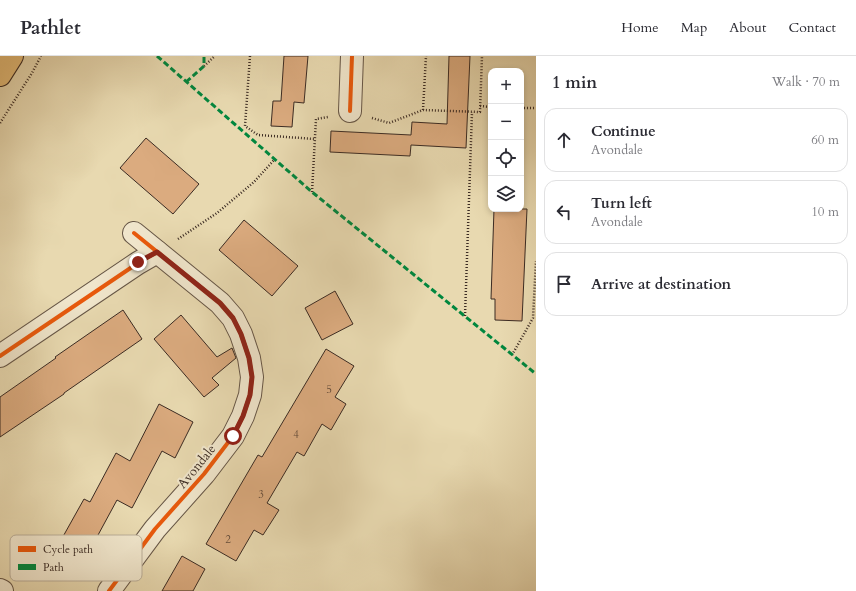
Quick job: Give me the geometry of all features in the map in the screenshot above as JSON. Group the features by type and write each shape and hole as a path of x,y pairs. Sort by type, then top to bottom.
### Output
{"main road":[{"path":"0,75 12,56"}],"street":[{"path":"350,111 352,56"},
{"name":"Avondale","path":"134,233 220,303 233,318 241,334 249,358 252,377 250,395 243,416 233,436 204,474 155,529 142,547"},
{"path":"0,356 138,262 157,252"},
{"name":"Avondale","path":"109,591 116,581"}],"path":[{"path":"0,123 41,56"},
{"path":"204,66 215,56"},
{"path":"250,56 246,126 258,135 315,139"},
{"path":"423,110 426,56"},
{"path":"312,192 316,119 350,111 389,123 423,110 480,112 482,56"},
{"path":"480,106 488,107"},
{"path":"524,108 536,108"},
{"path":"465,316 472,112"},
{"path":"157,252 217,213 254,182 274,160"},
{"path":"512,355 534,318 536,261"}],"building":[{"path":"284,56 308,56 304,103 294,102 292,127 271,126 273,101 281,101"},
{"path":"449,56 470,56 466,148 411,145 410,156 330,152 331,131 411,135 412,122 447,124"},
{"path":"146,138 199,184 173,214 120,168"},
{"path":"524,209 527,209 522,321 495,320 495,299 491,299 494,212 524,212"},
{"path":"244,220 298,266 272,296 219,250"},
{"path":"335,291 353,324 322,340 305,308"},
{"path":"123,310 142,339 0,437 0,397"},
{"path":"181,315 217,357 232,348 236,358 212,378 219,385 204,397 154,339"},
{"path":"326,349 354,366 335,397 346,404 331,430 322,424 304,456 297,452 267,503 279,510 263,535 254,530 236,561 206,544 258,455 262,457"},
{"path":"159,404 193,422 175,458 162,451 132,508 117,500 98,535 64,535 84,499 90,502 116,453 130,461"},
{"path":"182,556 205,569 193,591 162,591"}],"marked path":[{"path":"157,56 312,192 536,374"},
{"path":"186,82 204,66 204,56"}],"cycle path":[{"path":"350,111 352,56"},
{"path":"134,233 220,303 233,318 241,334 249,358 252,377 250,395 243,416 233,436 204,474 155,529 142,547"},
{"path":"0,356 138,263 157,252"},
{"path":"109,591 116,581"}],"route":[{"path":"138,262 157,252 220,303 233,318 241,334 249,358 252,377 250,395 243,416 233,436"}]}
